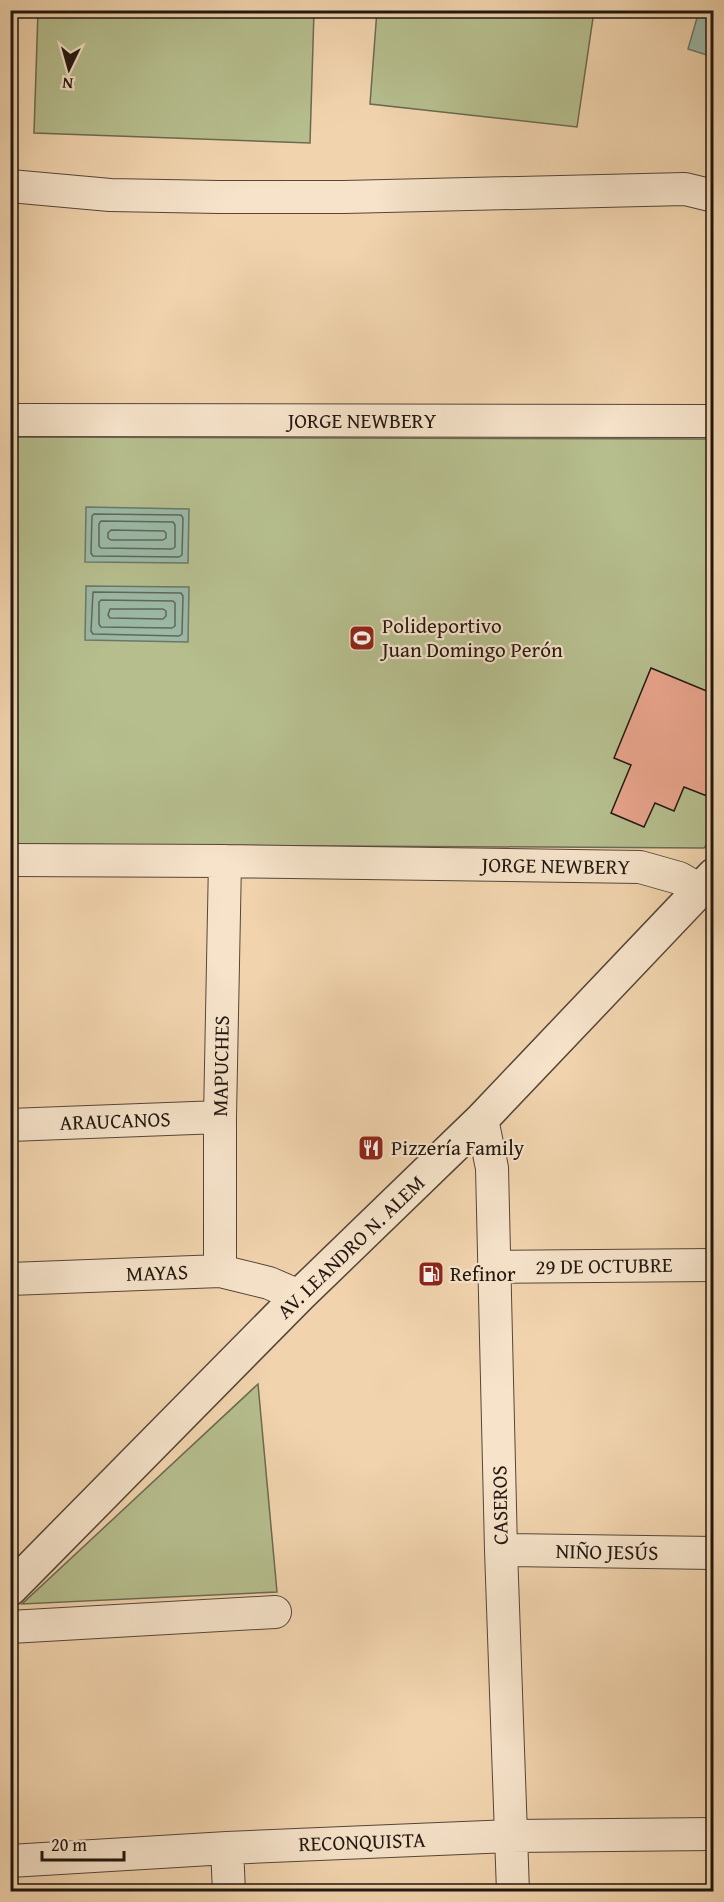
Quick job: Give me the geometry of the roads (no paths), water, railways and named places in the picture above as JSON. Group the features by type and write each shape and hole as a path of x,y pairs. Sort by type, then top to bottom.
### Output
{"street":[{"path":"10,186 110,195 219,198 685,189 714,196"},
{"name":"JORGE NEWBERY","path":"10,420 714,421"},
{"name":"JORGE NEWBERY","path":"10,860 640,867 707,883"},
{"name":"MAPUCHES","path":"220,1271 220,1117 225,861"},
{"name":"AV. LEANDRO N. ALEM","path":"16,1577 299,1296 482,1119 707,883"},
{"name":"ARAUCANOS","path":"10,1125 220,1117"},
{"name":"CASEROS","path":"482,1119 492,1168 501,1550 513,1892"},
{"name":"29 DE OCTUBRE","path":"494,1267 714,1265"},
{"name":"MAYAS","path":"10,1279 220,1271 268,1283 299,1296"},
{"name":"NIÑO JESÚS","path":"501,1550 714,1553"},
{"path":"10,1627 275,1612"},
{"name":"RECONQUISTA","path":"10,1862 227,1848 511,1836 714,1834"},
{"path":"227,1848 229,1892"}],"water":[{"path":"699,11 713,11 713,57 688,49"},
{"path":"86,507 189,509 188,563 85,562"},
{"path":"86,586 189,587 188,642 85,640"}],"place":[{"name":"Polideportivo Juan Domingo Perón","path":"362,638"},
{"name":"Pizzería Family","path":"371,1148"},
{"name":"Refinor","path":"431,1274"}]}
